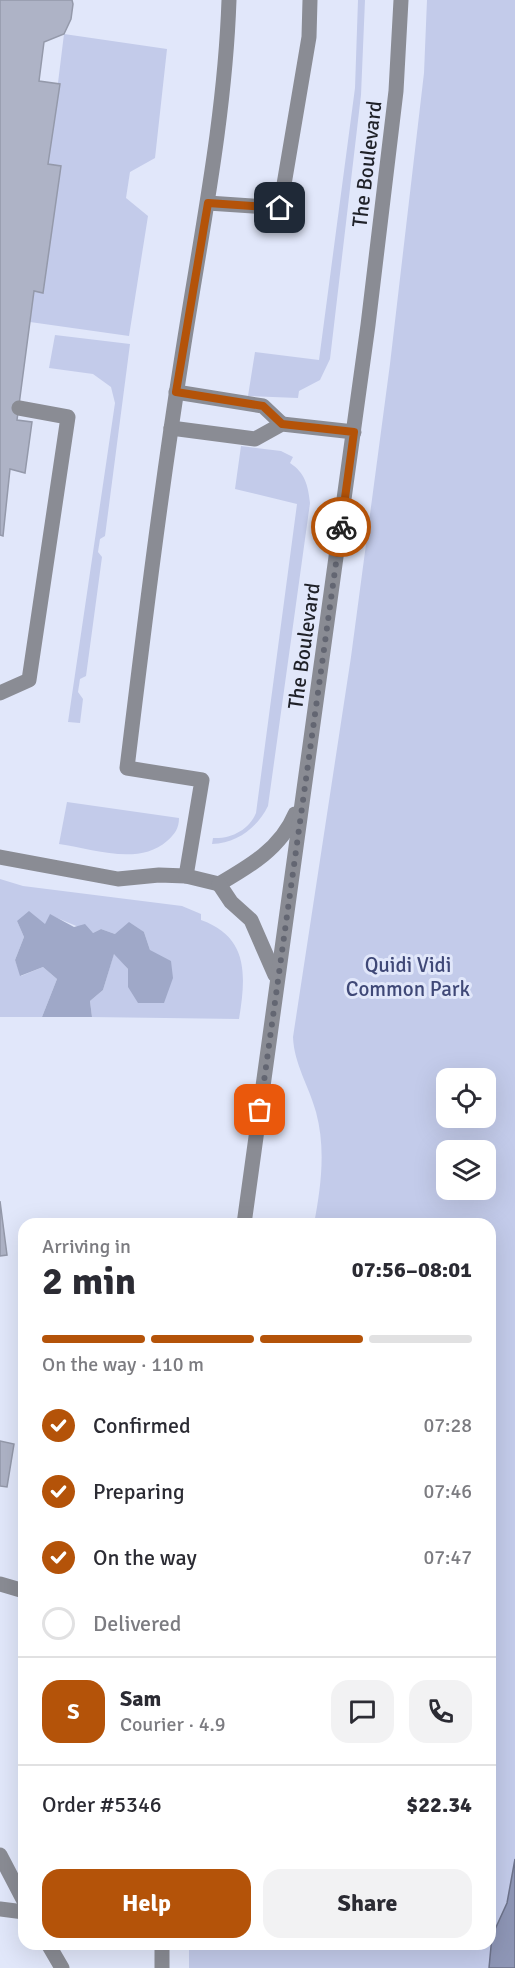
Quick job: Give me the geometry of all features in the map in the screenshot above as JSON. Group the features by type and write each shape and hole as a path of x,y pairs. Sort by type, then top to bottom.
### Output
{"street":[{"path":"186,876 202,780 127,768 176,392 208,203 227,45 229,0"},
{"path":"208,203 280,208 309,37 310,0"},
{"name":"The Boulevard","path":"245,1218 354,432 396,91 400,0"},
{"path":"176,392 263,406 282,424"},
{"path":"0,693 29,680 68,417 19,408"},
{"path":"171,428 255,439 282,424 354,432"},
{"path":"219,884 260,859 287,833 305,792"},
{"path":"0,856 118,879 159,874 186,876 219,884 231,902 251,920 277,979"},
{"path":"0,1584 18,1589"},
{"path":"0,1855 18,1890"},
{"path":"0,1909 18,1911"},
{"path":"52,1950 62,1968"},
{"path":"162,1950 162,1968"}],"green space":[{"path":"358,0 365,0 361,95 330,359 320,380 299,391 298,398 248,396 255,352 319,360 355,88"},
{"name":"Quidi Vidi Common Park","path":"427,0 515,0 515,1968 189,1968 189,1950 496,1950 496,1218 315,1218 320,1182 321,1140 316,1112 294,1047 293,1037 351,657 390,364 424,73"},
{"path":"64,34 167,49 155,158 130,172 126,198 148,216 129,336 30,322 34,291 43,292 61,166 48,164"},
{"path":"55,335 130,344 105,536 100,539 98,552 102,557 86,676 80,679 78,692 83,699 80,723 68,722 115,403 111,387 93,374 49,368"},
{"path":"241,446 281,451 293,457 290,463 305,480 310,503 268,806 258,821 245,833 230,841 212,844 213,838 233,835 244,829 256,813 297,504 235,489"},
{"path":"67,802 179,818 178,825 167,841 156,849 143,853 115,854 59,844"},
{"path":"0,879 23,886 182,906 201,914 201,920 217,927 228,937 236,947 241,960 243,988 239,1019 92,1017 90,1001 103,990 114,953 128,969 129,987 150,950 144,932 115,934 101,929 93,933 50,915 46,925 17,921 24,937 15,960 21,976 43,967 57,979 42,1017 0,1017"}],"shaded area":[{"path":"29,911 45,924 50,914 74,927 85,924 93,933 101,929 115,934 129,922 144,932 150,950 171,961 173,978 164,1003 138,1003 128,987 128,969 114,954 103,990 90,1001 92,1017 42,1017 57,979 43,967 20,976 15,960 24,937 17,921"},
{"path":"515,1859 515,1968 489,1968 491,1950 496,1950 496,1927 507,1903"}],"building":[{"path":"0,0 72,0 73,4 71,19 64,34 44,42 39,81 60,84 48,164 61,166 43,293 34,291 17,420 32,422 25,473 10,469 3,536 0,535"},
{"path":"0,1201 7,1255 0,1256"},
{"path":"0,1441 14,1444 7,1487 0,1486"}],"way so far":[{"path":"260,1110 341,527"}],"route":[{"path":"280,208 208,203 176,392 263,406 282,424 354,432 341,527"}]}
